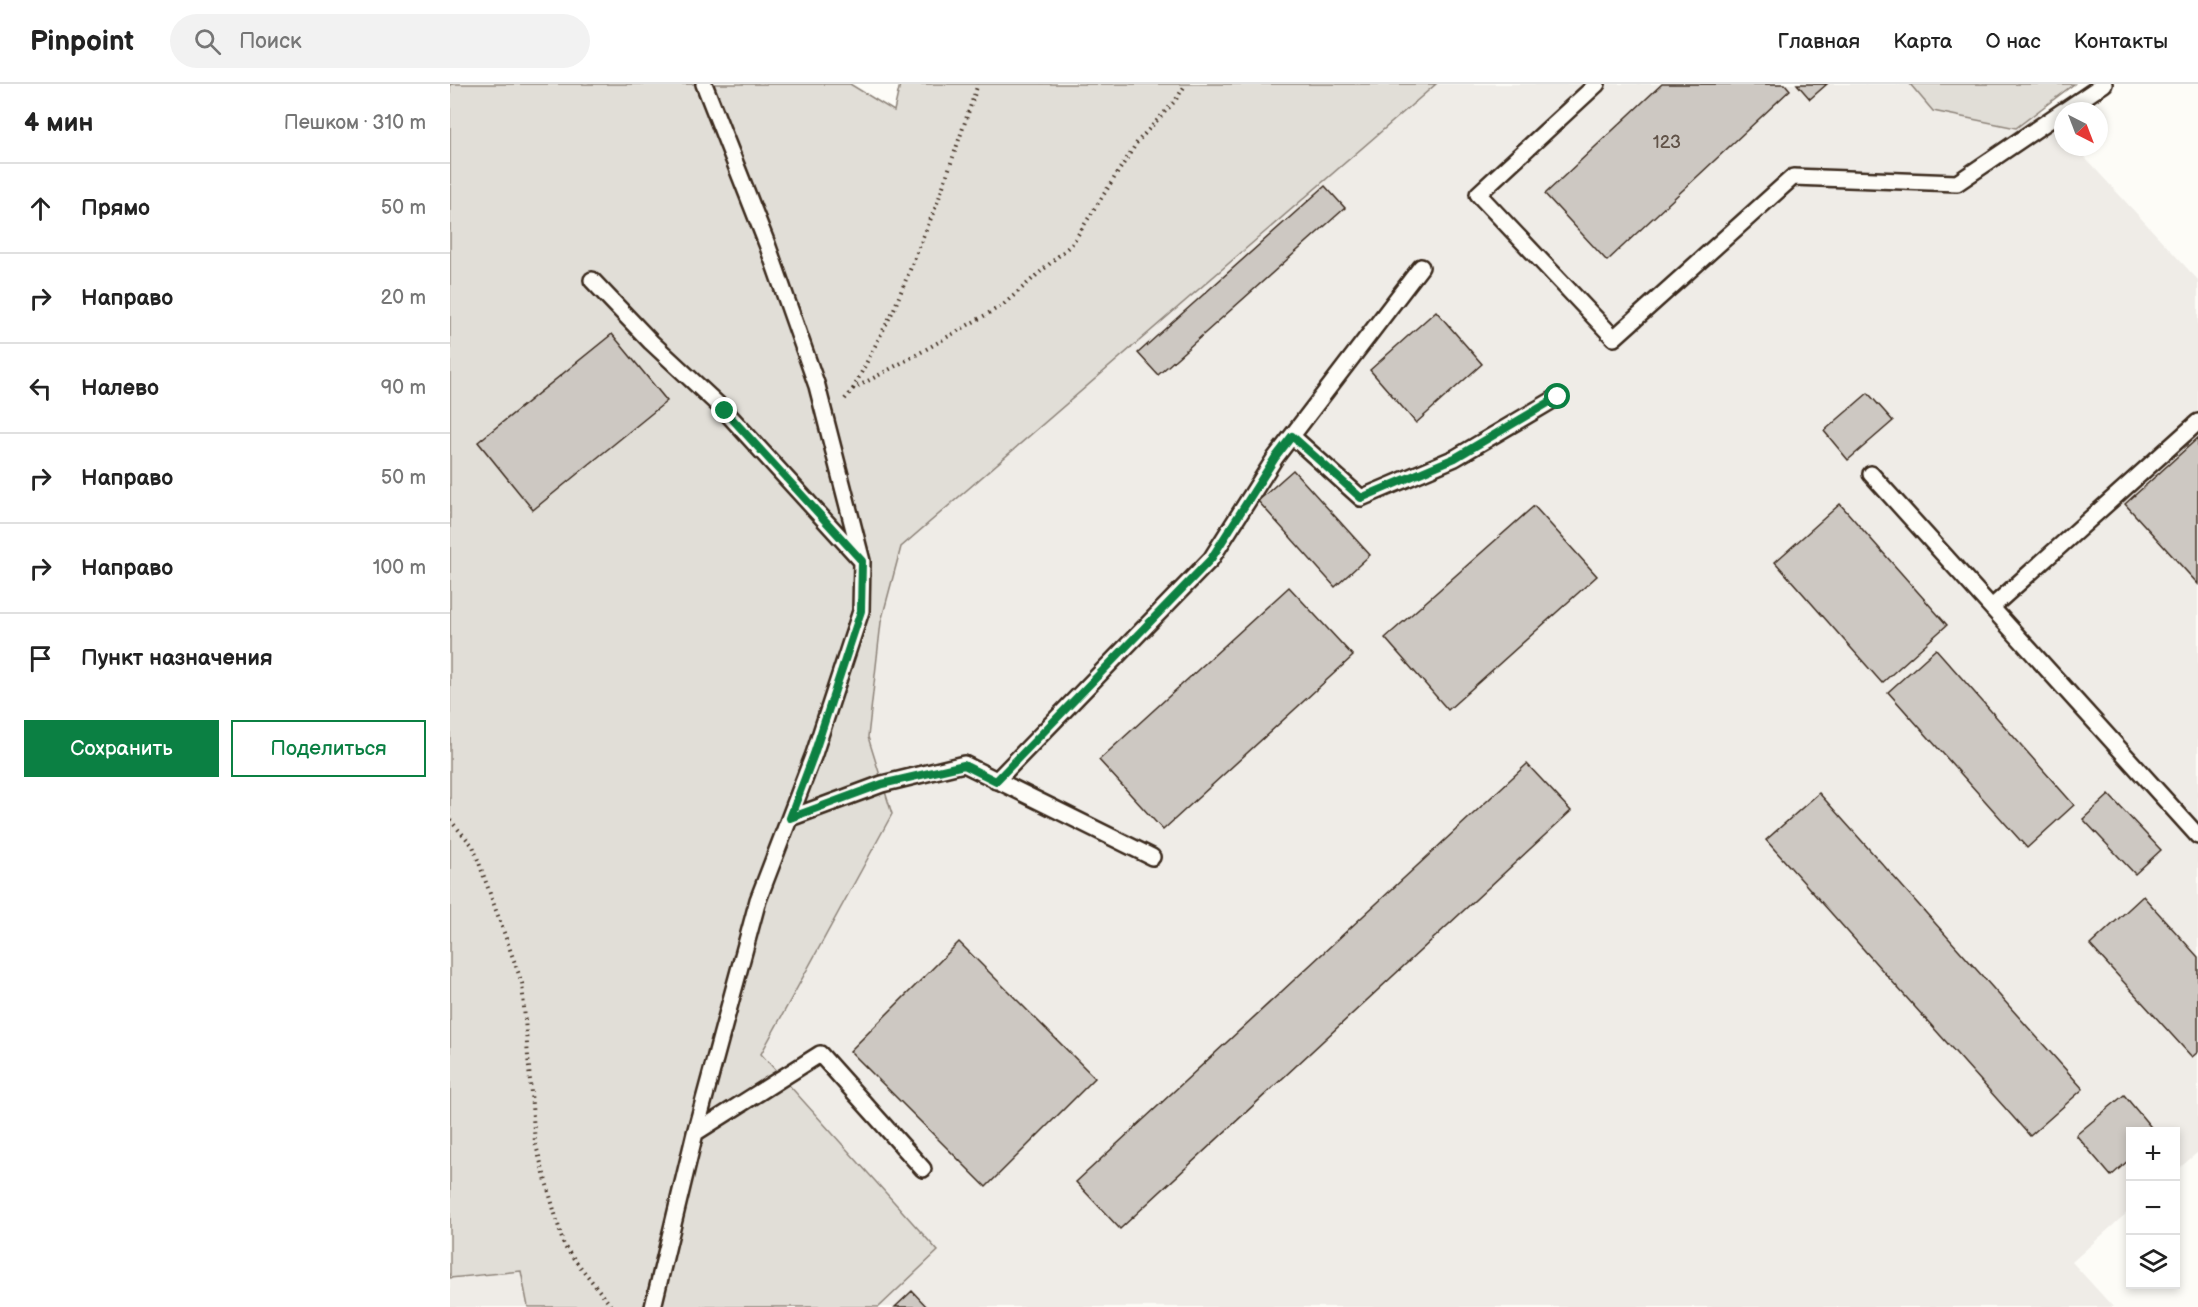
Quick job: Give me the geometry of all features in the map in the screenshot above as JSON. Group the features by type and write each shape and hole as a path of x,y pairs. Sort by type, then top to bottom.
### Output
{"lane":[{"path":"653,1307 695,1133 758,900 814,754 861,611 862,561 817,386 771,255 704,84"},
{"path":"714,107 717,84"},
{"path":"1597,84 1478,194 1614,338 1793,177 1957,183 2054,117"},
{"path":"2077,102 2104,84"},
{"path":"996,781 1211,559 1275,458 1421,267"},
{"path":"592,280 651,342 725,411 862,561"},
{"path":"1292,436 1361,498 1455,458 1558,397"},
{"path":"1992,607 2198,422"},
{"path":"1871,474 2198,836"},
{"path":"790,818 882,784 964,765 1152,857"},
{"path":"695,1133 820,1054 923,1169"}],"path":[{"path":"826,422 853,389 899,299 938,201 978,84"},
{"path":"853,389 1003,305 1072,244 1138,141 1175,100 1186,84"},
{"path":"450,820 473,846 522,983 535,1142 564,1246 612,1307"}],"shaded area":[{"path":"450,84 850,84 894,111 900,84 1436,84 901,547 881,622 868,737 892,814 761,1054 938,1251 879,1307 528,1307 521,1271 450,1278"},
{"path":"1436,84 2016,84 2054,124 2054,156 2083,156 2198,280 2198,1152 2180,1168 2180,1127 2126,1127 2126,1214 2072,1262 2113,1307 879,1307 938,1251 761,1054 892,814 868,737 881,622 901,547"},
{"path":"1910,84 2074,84 2016,128 1933,111"},
{"path":"521,1271 528,1307 450,1307 450,1278"}],"building":[{"path":"1662,84 1785,84 1790,90 1607,261 1545,194"},
{"path":"1797,84 1827,84 1810,99"},
{"path":"1325,186 1345,208 1158,375 1138,353"},
{"path":"1436,311 1482,364 1416,423 1370,370"},
{"path":"612,334 667,401 533,510 478,442"},
{"path":"1868,393 1893,421 1848,460 1824,431"},
{"path":"2198,438 2198,584 2125,504"},
{"path":"1293,470 1370,555 1335,587 1258,501"},
{"path":"1840,504 1947,625 1882,683 1775,562"},
{"path":"1534,506 1597,576 1448,710 1385,638"},
{"path":"1289,587 1353,656 1163,830 1099,760"},
{"path":"1936,649 2074,805 2027,848 1888,692"},
{"path":"1527,764 1571,811 1120,1229 1076,1182"},
{"path":"1819,793 2083,1089 2030,1136 1766,840"},
{"path":"2109,795 2161,850 2135,874 2083,819"},
{"path":"2143,896 2198,957 2198,1052 2192,1057 2090,945"},
{"path":"959,942 1095,1078 986,1187 850,1051"},
{"path":"2124,1095 2151,1127 2126,1127 2126,1163 2111,1176 2076,1135"},
{"path":"912,1291 927,1307 895,1307"}],"route":[{"path":"725,411 862,561 861,611 814,754 790,818 882,784 964,765 996,781 1211,559 1275,458 1292,436 1361,498 1455,458 1558,397"}]}
